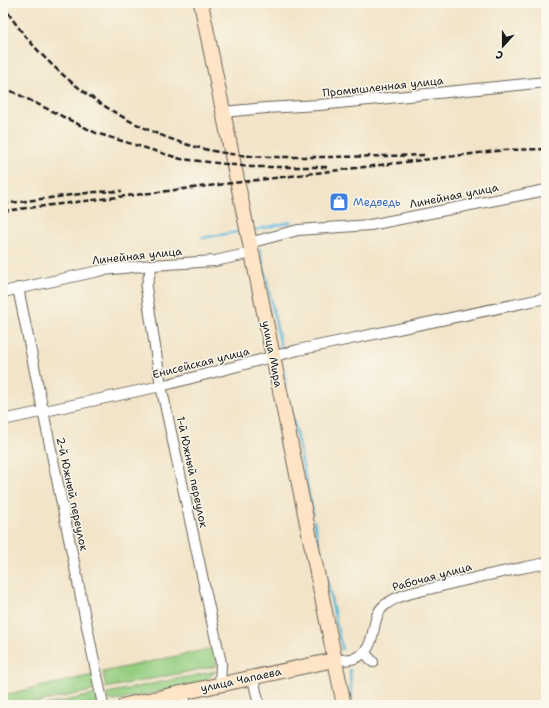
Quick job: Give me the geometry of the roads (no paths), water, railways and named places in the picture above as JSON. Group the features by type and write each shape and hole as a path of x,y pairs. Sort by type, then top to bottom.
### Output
{"main road":[{"name":"улица Мира","path":"201,3 344,705"},
{"name":"улица Чапаева","path":"125,705 184,699 220,685 334,660"}],"street":[{"name":"Промышленная улица","path":"222,112 319,105 546,82"},
{"name":"Линейная улица","path":"3,292 103,270 216,261 298,230 370,225 546,190"},
{"name":"1-й Южный переулок","path":"152,265 146,288 161,386 221,663 220,685"},
{"name":"2-й Южный переулок","path":"18,288 103,705"},
{"name":"Енисейская улица","path":"3,420 161,386 298,350 546,298"},
{"name":"Рабочая улица","path":"364,652 371,644 381,608 397,597 447,584 546,563"},
{"path":"334,660 355,658 364,652 373,662"},
{"path":"253,678 259,705"}],"waterway":[{"path":"254,230 291,222"},
{"path":"202,238 237,232"},
{"path":"260,249 281,347"},
{"path":"284,369 286,385"},
{"path":"291,410 313,513"},
{"path":"314,521 342,649"},
{"path":"350,670 352,705"}],"railway":[{"path":"3,5 23,33 46,59 73,83 101,104 132,122 164,136 197,147 231,154 251,156 326,157 424,155"},
{"path":"3,87 96,133 181,159 252,167 327,167"},
{"path":"3,211 504,150 546,149"},
{"path":"3,204 95,192 122,191"}],"place":[{"name":"Медведь","path":"339,202"}]}
